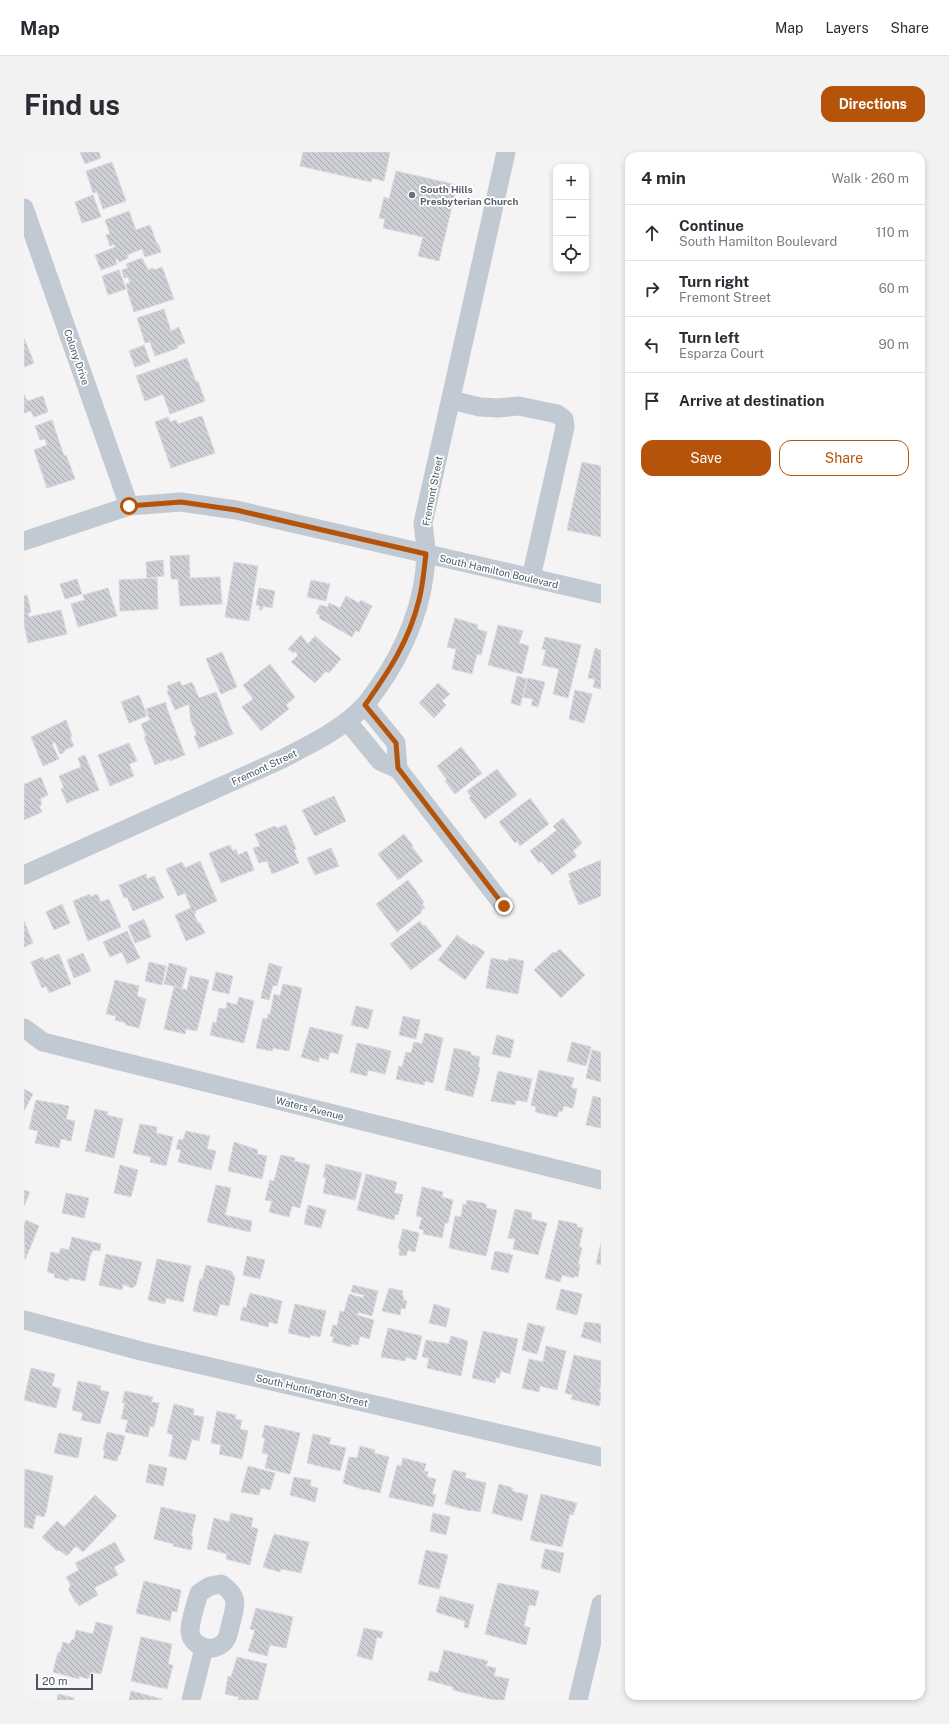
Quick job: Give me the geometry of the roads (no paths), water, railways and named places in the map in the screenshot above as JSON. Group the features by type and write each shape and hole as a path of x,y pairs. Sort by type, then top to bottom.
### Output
{"street":[{"name":"Fremont Street","path":"24,875 280,760 314,743 347,721 365,705 389,672 407,637 420,598 426,554 423,523 506,152"},
{"name":"Colony Drive","path":"24,208 129,506"},
{"path":"451,400 486,408 519,406 557,414 564,420 565,428 531,578"},
{"name":"South Hamilton Boulevard","path":"24,541 129,506 181,502 236,510 601,594"},
{"path":"365,705 396,743 398,768"},
{"path":"347,721 380,761 398,768 504,906"},
{"name":"Waters Avenue","path":"24,1028 43,1042 601,1180"},
{"name":"South Huntington Street","path":"24,1320 141,1351 601,1457"},
{"path":"578,1700 601,1604"},
{"path":"191,1700 204,1648"}],"place":[{"name":"South Hills Presbyterian Church","path":"412,195"}]}
